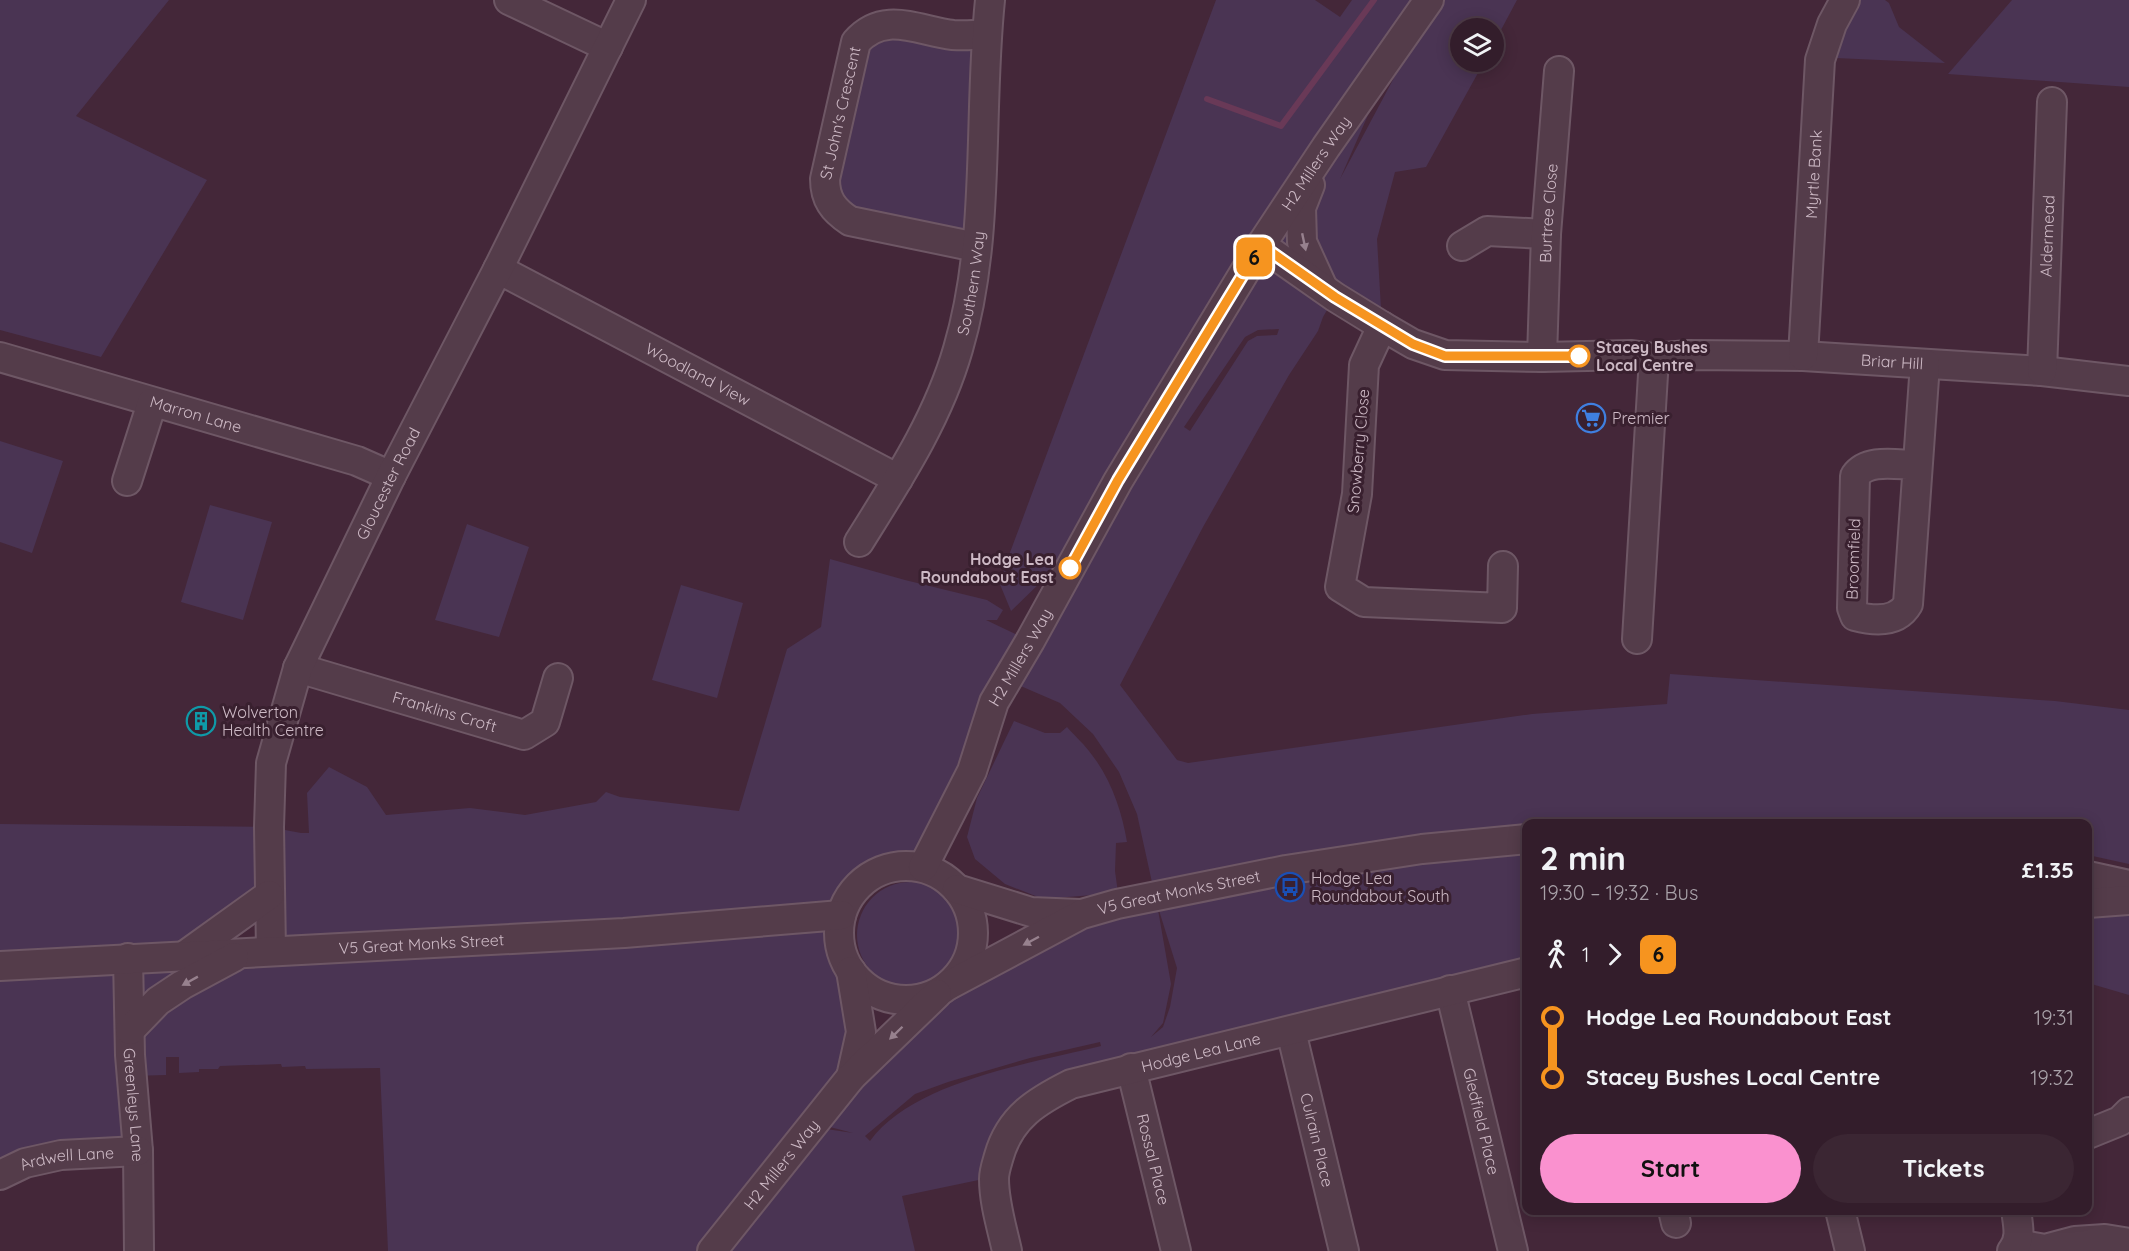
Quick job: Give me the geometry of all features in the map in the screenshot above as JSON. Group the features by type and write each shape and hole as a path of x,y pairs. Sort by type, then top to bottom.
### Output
{"street":[{"path":"509,0 608,47"},
{"name":"Gloucester Road","path":"271,951 269,827 271,763 298,668 631,0"},
{"name":"Southern Way","path":"859,542 930,422 958,349 972,285 976,247 984,142 990,0"},
{"name":"H2 Millers Way","path":"923,867 972,771 994,702 1118,480 1261,245 1326,147 1429,0"},
{"name":"Myrtle Bank","path":"1803,356 1820,60 1832,24 1845,0"},
{"name":"St John's Crescent","path":"976,247 850,221 839,214 831,204 825,192 825,179 856,42 864,32 878,26 893,24 955,36 987,34"},
{"name":"Burtree Close","path":"1542,357 1546,234 1559,71"},
{"name":"Aldermead","path":"2042,371 2052,102"},
{"path":"1324,290 1302,242 1301,208 1326,147"},
{"path":"1462,246 1487,231 1546,234"},
{"name":"Briar Hill","path":"1261,245 1324,290 1382,326 1413,344 1445,356 1632,355 1654,358 1688,355 1803,356 2042,371 2129,381"},
{"name":"Woodland View","path":"498,269 898,479"},
{"name":"Snowberry Close","path":"1382,326 1364,365 1357,494 1340,588 1364,602 1502,608 1503,566"},
{"name":"Marron Lane","path":"0,357 357,461 392,476"},
{"path":"1637,639 1654,358"},
{"name":"Broomfield","path":"1917,465 1868,465 1856,476 1852,608 1855,616 1867,619 1895,618 1904,611 1908,604 1925,364"},
{"path":"127,481 152,403"},
{"name":"Franklins Croft","path":"298,668 524,735 545,722 558,678"},
{"name":"V5 Great Monks Street","path":"944,988 1082,914 1117,904 1286,870 1411,851 1522,840"},
{"path":"904,865 923,867 942,875 966,901 974,931 972,946 964,967 944,988 912,1000 897,1000 871,991 851,971 842,954 839,941 841,915 846,901 869,877 893,867 904,865"},
{"path":"2092,877 2129,885"},
{"name":"V5 Great Monks Street","path":"957,889 1031,912 1082,914"},
{"path":"184,956 269,895"},
{"path":"2092,903 2129,900"},
{"name":"V5 Great Monks Street","path":"0,966 624,933 841,915"},
{"path":"130,1030 158,1001 182,985 241,953"},
{"name":"Greenleys Lane","path":"128,958 131,1076 138,1151 139,1251"},
{"name":"H2 Millers Way","path":"851,971 861,1032 851,1077"},
{"name":"Hodge Lea Lane","path":"1007,1251 998,1214 993,1177 1002,1148 1012,1127 1042,1098 1071,1084 1131,1068 1522,973"},
{"name":"H2 Millers Way","path":"712,1251 851,1077 944,988"},
{"name":"Gledfield Place","path":"1450,990 1513,1251"},
{"name":"Culrain Place","path":"1291,1031 1344,1251"},
{"name":"Rossal Place","path":"1131,1068 1176,1251"},
{"path":"2092,1132 2120,1121 2129,1112"},
{"name":"Ardwell Lane","path":"0,1175 25,1163 61,1155 138,1151"},
{"path":"1841,1215 1850,1251"},
{"path":"2017,1215 2019,1232 2014,1248 2045,1249 2075,1241 2104,1239 2129,1243"}],"shaded area":[{"path":"0,0 169,0 76,116 207,180 101,357 0,330"},
{"path":"1216,0 1315,0 1340,17 1352,0 1429,0 1266,239 1368,115 1340,179 1438,0 1517,0 1504,24 1504,18 1450,18 1450,72 1478,72 1426,167 1395,172 1377,239 1382,326 1334,298 1318,331 1289,375 1203,527 1120,685 1177,760 1188,763 1532,714 1667,704 1670,674 2055,701 2129,710 2129,864 2092,856 2092,819 1522,819 1522,973 1042,1098 993,1177 902,1196 915,1251 388,1251 380,1068 306,1069 305,1066 282,1067 281,1064 220,1066 218,1069 199,1069 199,1072 179,1073 179,1057 166,1057 166,1075 131,1076 138,1151 0,1175 0,824 269,827 309,833 307,793 329,767 367,787 386,815 470,808 525,815 596,802 606,792 620,797 739,811 787,649 821,627 830,559 987,600 1003,610 997,620 986,620 1030,641 1068,570 1047,576 1011,611 999,582","holes":["1279,329 1277,335 1257,336 1248,341 1190,431 1184,427 1245,337 1258,330","1009,681 1060,703 1093,734 1119,772 1137,814 1155,896 978,964 854,1063 851,975 839,940 841,915 853,892 871,876 895,866 923,867","269,895 270,951 185,955","1157,904 1177,968 1170,1007 1163,1027 1151,1037 1163,1023 1171,984","1100,1042 1101,1046 976,1077 944,1089 915,1103 889,1120 870,1141 865,1136 915,1094 1030,1058","847,1084 830,1127 853,1133 813,1127"]},
{"path":"1861,0 1885,0 1889,3 1899,27 1945,63 1836,58 1838,46"},
{"path":"2012,0 2129,0 2129,87 1948,74"},
{"path":"891,32 974,50 968,236 846,212 836,192 871,40"},
{"path":"0,441 63,461 32,553 0,542"},
{"path":"210,505 272,522 243,620 181,602"},
{"path":"467,524 529,547 499,637 435,620"},
{"path":"681,585 743,603 717,698 652,680"},
{"path":"1014,721 1045,733 1060,733 1067,727 1099,764 1115,796 1127,842 1116,843 1115,871 1118,893 1043,899 1005,884 975,859 967,837 977,798"},
{"path":"910,882 930,886 948,897 959,915 963,935 959,955 948,973 930,984 910,988 890,984 872,973 861,955 857,935 861,915 872,897 890,886"},
{"path":"2129,907 2129,995 2092,984 2092,910"}],"waterway":[{"path":"1207,99 1281,126 1374,0"}],"bus line":[{"name":"6","path":"1070,568 1118,480 1261,245 1335,297 1413,344 1445,356 1579,356"}],"place":[{"name":"Stacey Bushes Local Centre","path":"1579,356"},
{"name":"Premier","path":"1591,418"},
{"name":"Hodge Lea Roundabout East","path":"1070,568"},
{"name":"Wolverton Health Centre","path":"201,721"},
{"name":"Hodge Lea Roundabout South","path":"1290,887"}]}
